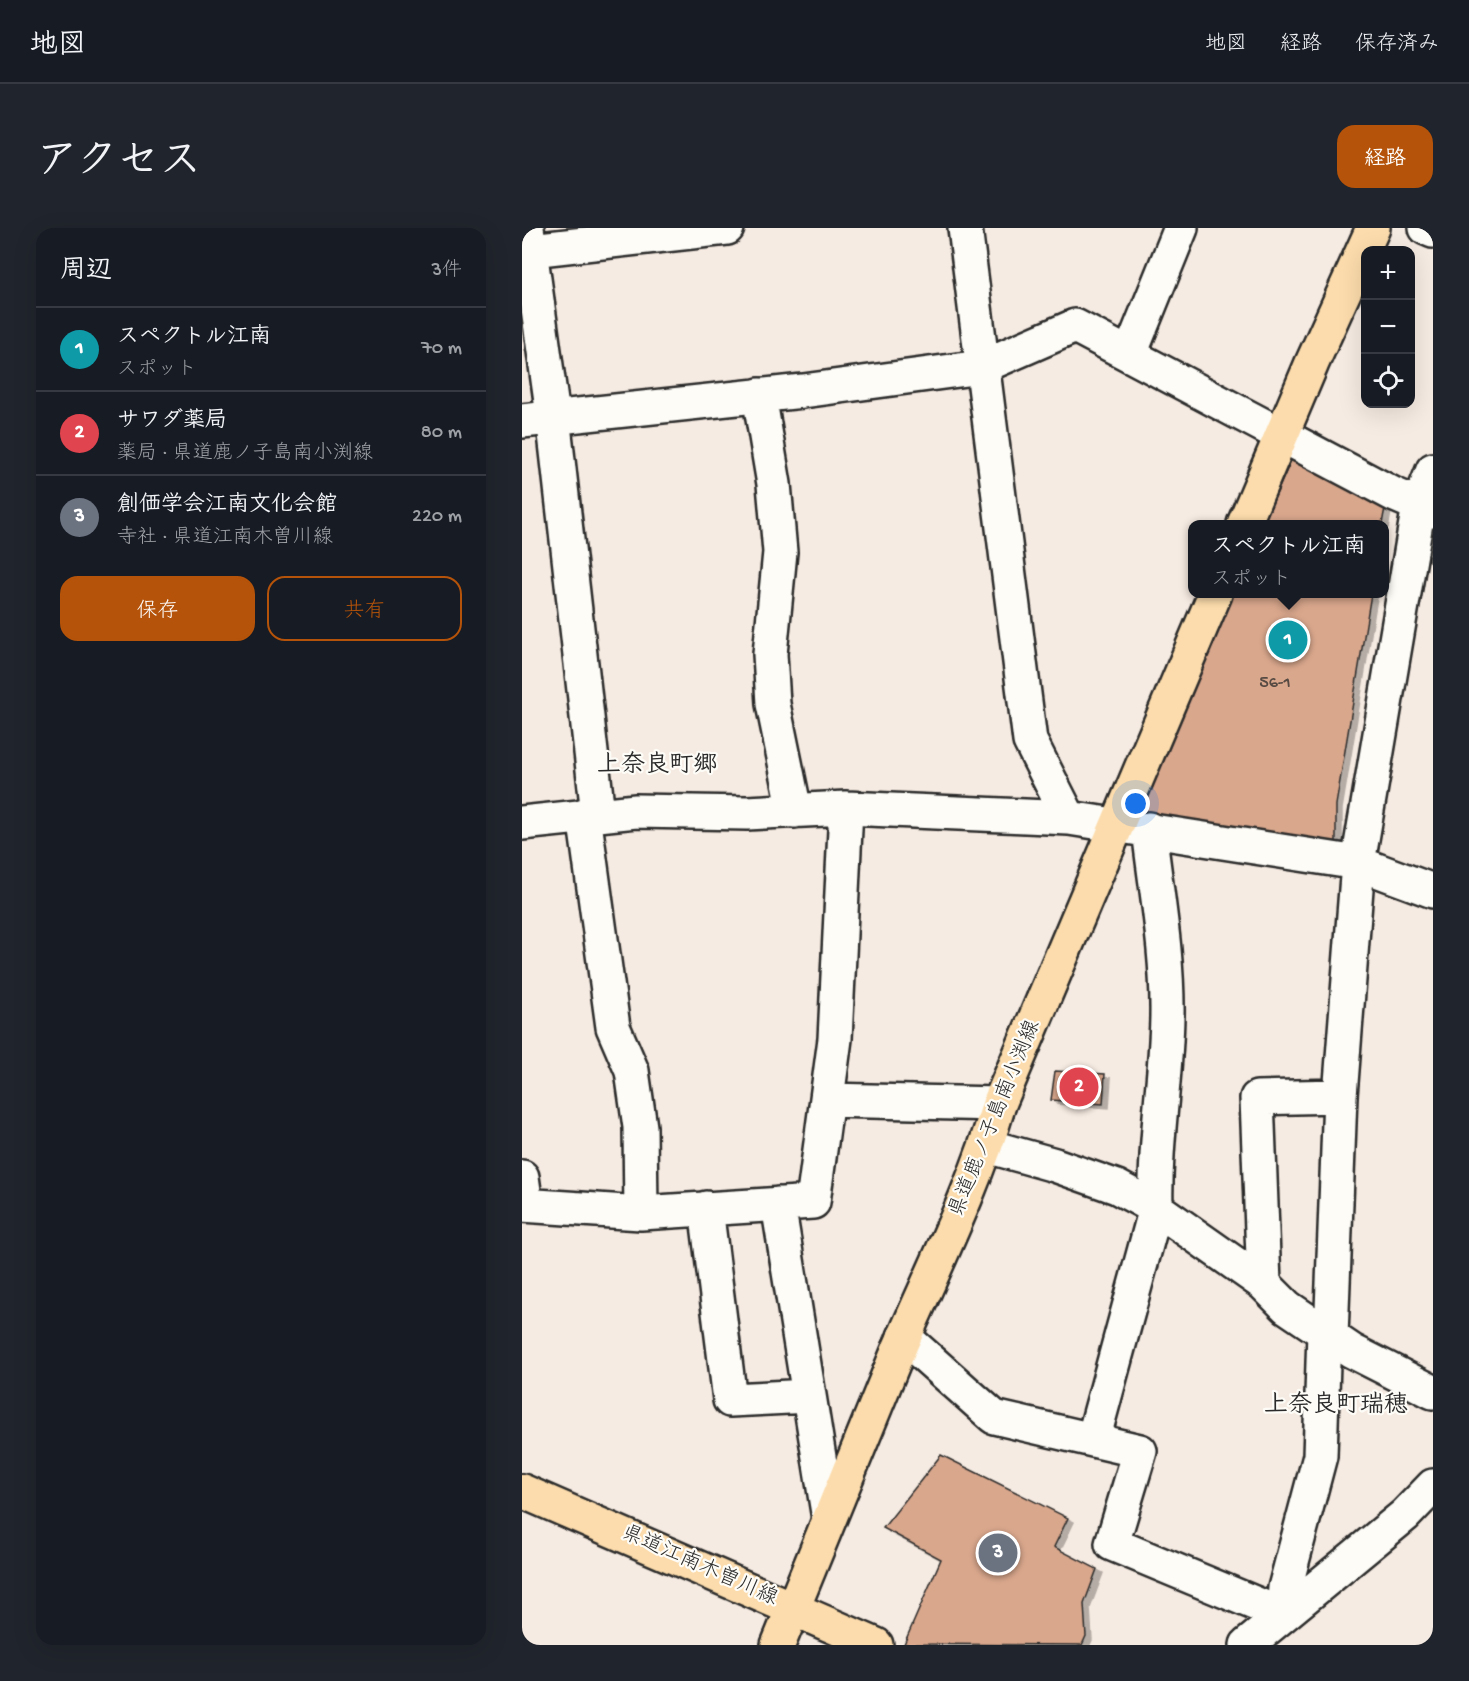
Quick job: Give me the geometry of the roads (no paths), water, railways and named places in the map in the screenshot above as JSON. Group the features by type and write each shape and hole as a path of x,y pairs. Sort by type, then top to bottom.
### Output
{"main road":[{"path":"1247,520 1373,228"},
{"name":"県道鹿ノ子島南小渕線","path":"778,1645 904,1337 987,1146 999,1104 1133,826 1214,598"},
{"name":"県道江南木曽川線","path":"522,1491 876,1645"}],"street":[{"path":"641,1213 639,1116 632,1071 613,1027 591,815 538,418 527,243 727,228"},
{"path":"965,228 1030,741 1069,818"},
{"path":"1130,354 1181,228"},
{"path":"1426,228 1433,231"},
{"path":"538,418 759,395 981,366 1075,326 1393,494 1426,508"},
{"path":"759,395 774,484 780,552 770,654 773,704 795,811"},
{"path":"1283,1615 1285,1588 1320,1456 1340,1096 1358,863 1433,470"},
{"path":"523,1196 641,1213 813,1202 835,1039 846,808"},
{"path":"522,823 636,811 747,813 846,808 1069,818 1133,826 1358,863 1433,891"},
{"path":"1093,1440 1156,1208 1155,1174 1167,1016 1166,964 1133,826"},
{"path":"1264,1284 1257,1098 1340,1096"},
{"path":"827,1100 999,1104"},
{"path":"987,1146 1055,1165 1117,1187 1156,1208 1264,1284 1287,1307 1352,1351 1433,1392"},
{"path":"778,1204 829,1519"},
{"path":"706,1208 730,1400 809,1396"},
{"path":"904,1337 994,1417 1140,1451 1112,1544 1174,1572 1283,1615"},
{"path":"1246,1645 1405,1515 1433,1486"},
{"path":"793,1608 794,1645"}],"place":[{"name":"スペクトル江南","path":"1288,640"},
{"name":"サワダ薬局","path":"1079,1087"},
{"name":"創価学会江南文化会館","path":"998,1553"}],"district":[{"name":"上奈良町郷","path":"657,766"},
{"name":"上奈良町瑞穂","path":"1336,1406"}]}
